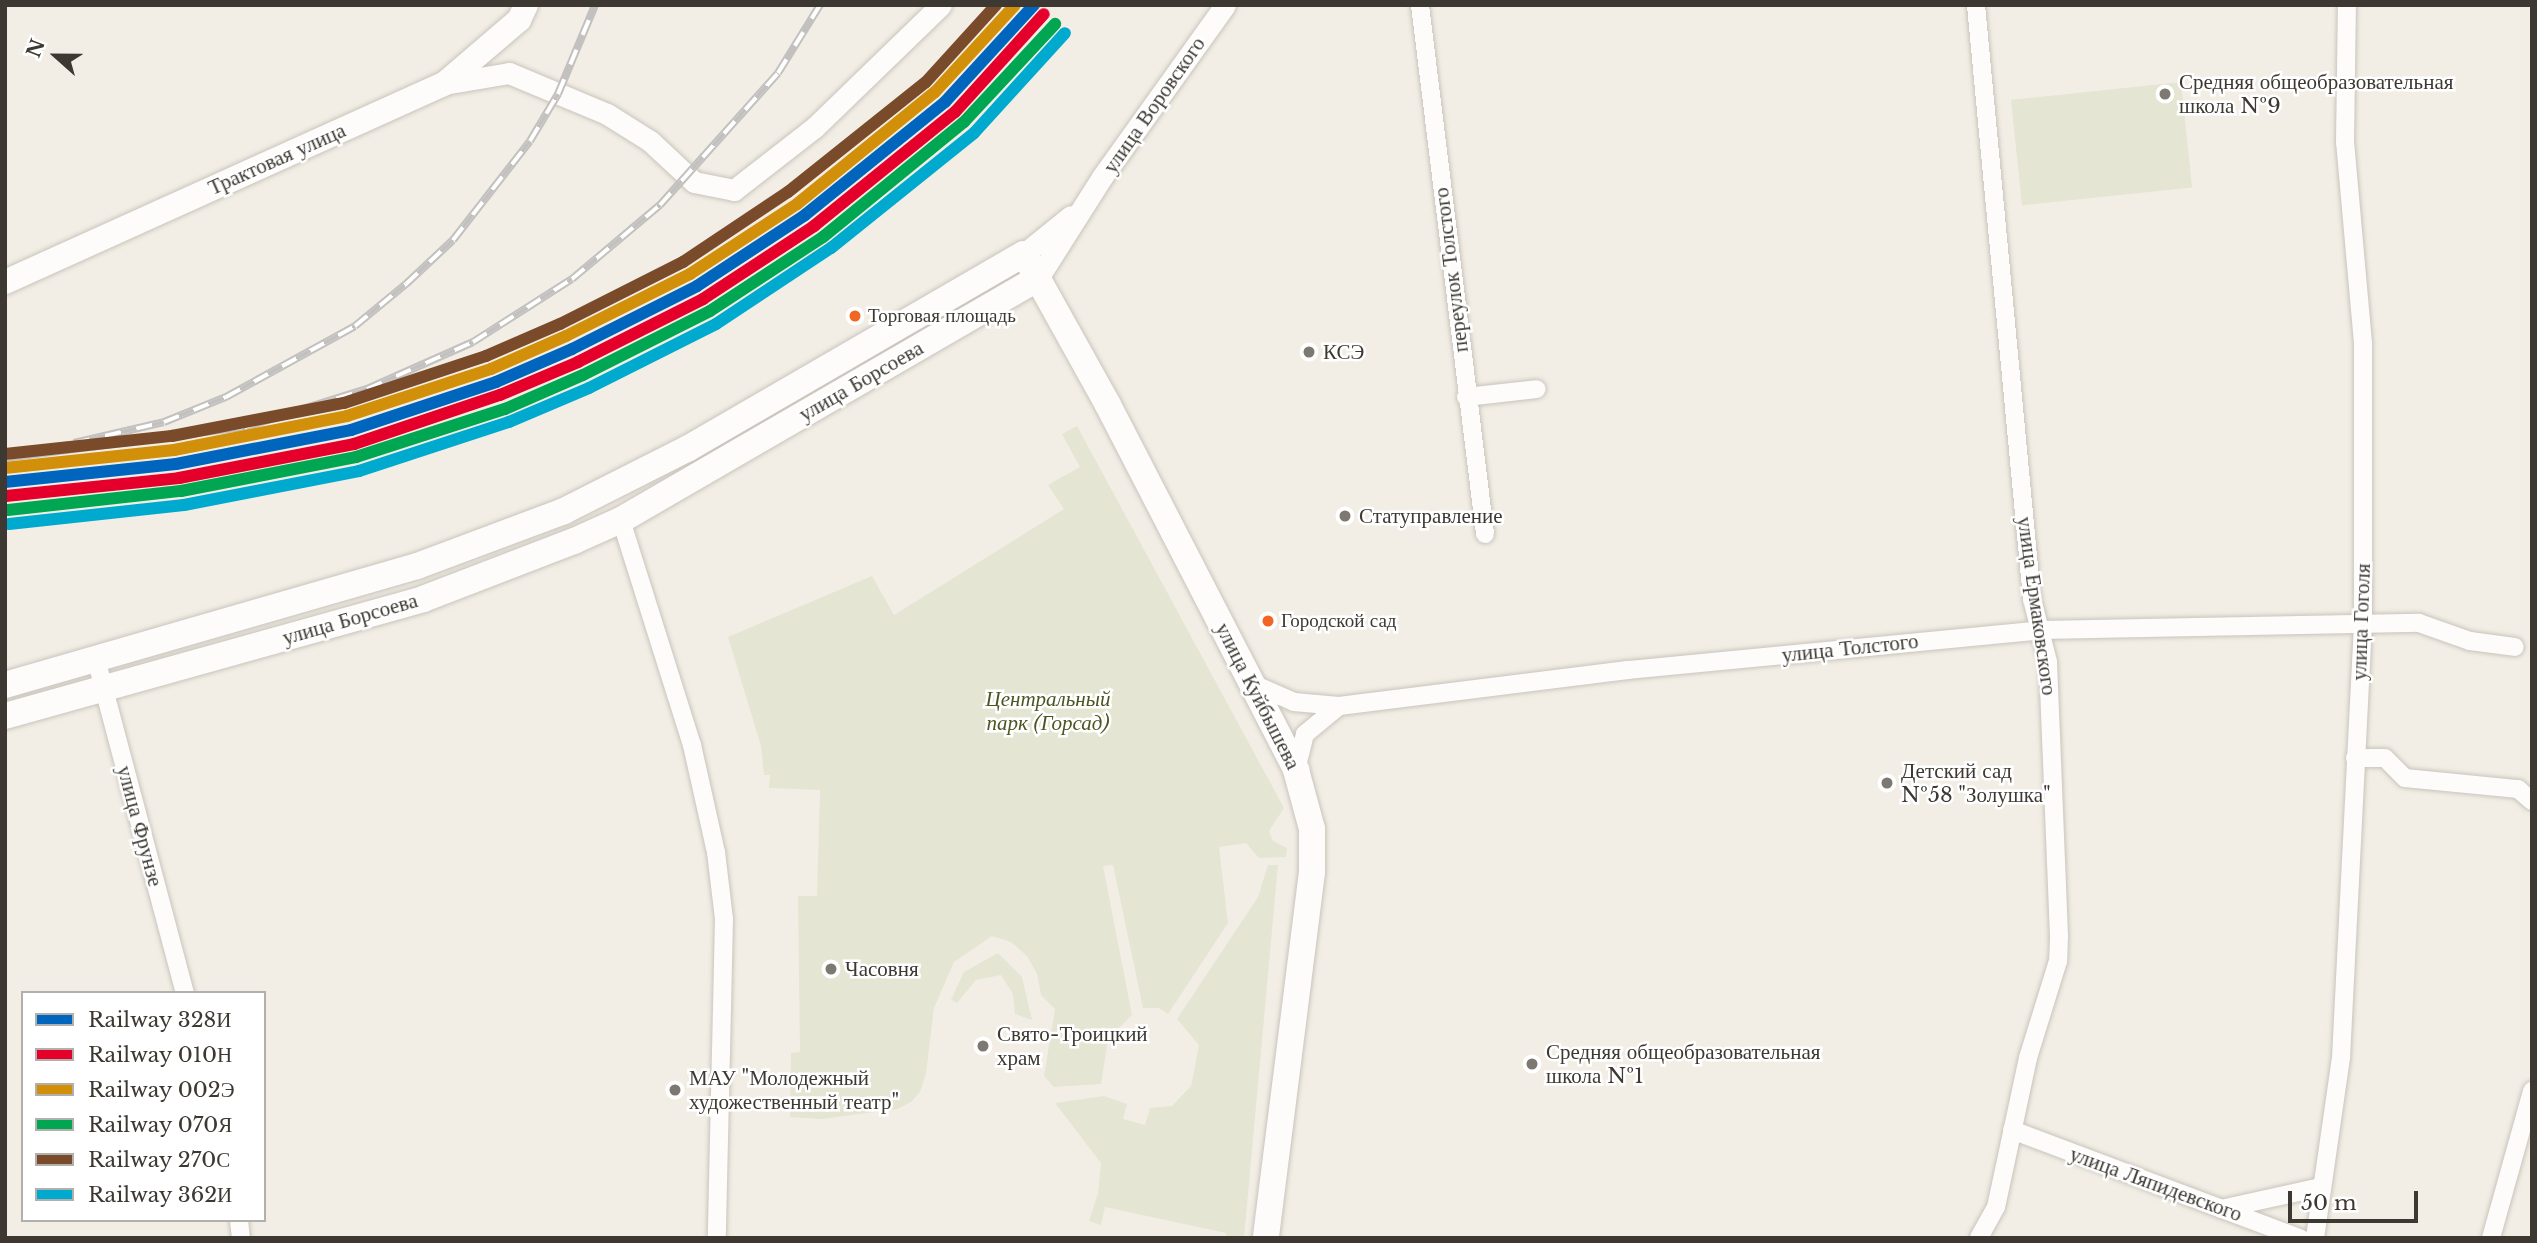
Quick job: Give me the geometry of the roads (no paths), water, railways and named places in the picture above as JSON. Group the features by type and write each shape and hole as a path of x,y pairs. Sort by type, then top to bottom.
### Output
{"main road":[{"name":"Трактовая улица","path":"5,282 444,84 519,20 526,5"},
{"path":"1024,254 1038,278"},
{"name":"улица Борсоева","path":"5,685 417,566 564,511 687,449 1024,254"},
{"name":"улица Борсоева","path":"5,716 423,599 621,520 1038,278"},
{"name":"улица Куйбышева","path":"1038,278 1296,770 1312,829 1312,872 1266,1238"}],"street":[{"path":"444,84 509,73 607,114 650,141 694,182 734,190 815,127 941,5"},
{"name":"улица Воровского","path":"1084,206 1225,5"},
{"name":"переулок Толстого","path":"1420,5 1466,397 1485,534"},
{"name":"улица Ермаковского","path":"1976,5 2032,600 2048,662 2058,961 2028,1058 1996,1207 1979,1238"},
{"name":"улица Гоголя","path":"2315,1238 2320,1187 2341,1058 2363,622 2363,343 2344,121 2347,5"},
{"path":"1024,254 1084,206"},
{"path":"1038,278 1084,206"},
{"path":"1466,397 1537,389"},
{"path":"621,520 692,745 716,852 724,919 717,1238"},
{"name":"улица Толстого","path":"1253,684 1294,702 1339,706 1628,670 2040,629 2419,623 2470,640 2515,647"},
{"name":"улица Фрунзе","path":"96,659 185,991"},
{"path":"1296,770 1305,734 1339,706"},
{"path":"2355,758 2385,758 2405,778 2518,789 2532,801"},
{"path":"2491,1238 2532,1091"},
{"name":"улица Ляпидевского","path":"2012,1130 2300,1238"},
{"path":"2221,1209 2320,1187"}],"railway":[{"path":"74,443 164,422 226,397 355,326 406,284 453,240 530,141 558,94 595,5"},
{"path":"5,458 245,427 367,389 473,342 572,279 660,205 778,73 820,5"}],"rail line":[{"name":"270С","path":"5,454 172,436 344,403 486,356 560,324 683,262 788,192 926,82 996,5"},
{"name":"002Э","path":"5,468 174,450 347,416 491,369 566,336 690,274 797,204 935,92 1015,5"},
{"name":"328И","path":"5,482 176,464 351,430 496,382 572,349 697,286 805,215 945,102 1034,5"},
{"name":"010Н","path":"6,496 179,478 354,444 500,395 578,362 703,299 814,226 955,112 1044,14"},
{"name":"070Я","path":"8,510 181,491 356,457 505,409 583,375 710,311 823,237 964,122 1055,24"},
{"name":"362И","path":"9,524 184,505 359,471 509,422 589,388 716,324 831,248 974,133 1065,33"}],"place":[{"name":"Средняя общеобразовательная школа №9","path":"2165,94"},
{"name":"Торговая площадь","path":"855,316"},
{"name":"КСЭ","path":"1309,352"},
{"name":"Статуправление","path":"1345,516"},
{"name":"Городской сад","path":"1268,621"},
{"name":"Детский сад №58 \"Золушка\"","path":"1887,783"},
{"name":"Часовня","path":"831,969"},
{"name":"Свято-Троицкий храм","path":"983,1046"},
{"name":"Средняя общеобразовательная школа №1","path":"1532,1064"},
{"name":"МАУ \"Молодежный художественный театр\"","path":"675,1090"}],"park label":[{"name":"Центральный парк (Горсад)","path":"1048,711"}]}
